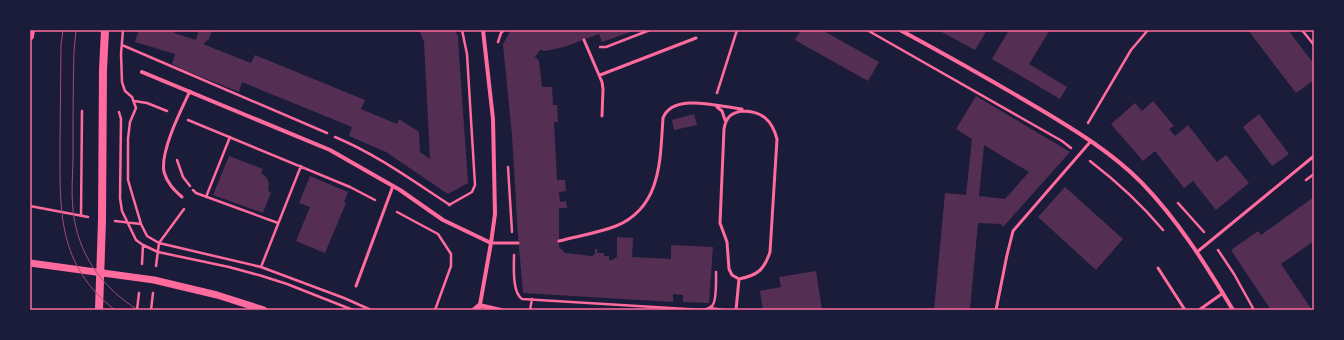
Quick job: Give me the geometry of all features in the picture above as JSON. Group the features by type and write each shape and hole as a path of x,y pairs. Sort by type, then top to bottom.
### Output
{"main road":[{"path":"30,36 31,30"},
{"path":"99,310 105,30"}],"street":[{"path":"479,310 495,214 493,119 483,30"},
{"path":"900,30 991,80 1091,141 1110,155 1140,182 1158,201 1197,252 1233,310"},
{"path":"142,72 330,150 393,186 443,220 491,243"},
{"path":"30,263 154,280 217,295 264,310"},
{"path":"473,310 479,305"},
{"path":"479,305 501,310"}],"lane":[{"path":"600,75 696,38"},
{"path":"584,40 600,75 603,89 602,116"},
{"path":"182,197 170,186 164,168 169,141 178,116 190,91"},
{"path":"559,240 604,230 627,220 636,213 653,190 657,177 662,118 665,112 672,107 690,102 714,105 749,111 764,117 774,128 776,138 770,252 763,268 756,274 739,279 732,275 729,269 727,242 720,223 725,121 722,111 714,105"},
{"path":"725,121 734,112 749,111"},
{"path":"996,310 1007,255 1014,231 1091,141"},
{"path":"1197,252 1314,156"},
{"path":"356,286 393,186"},
{"path":"491,243 518,243"},
{"path":"1158,268 1186,310"},
{"path":"736,310 739,279"},
{"path":"1199,310 1223,293"}],"path":[{"path":"123,30 121,54 122,82 125,91 132,97 136,108 130,122 128,139 128,180 141,224 147,236 159,243 260,267 344,298 371,310"},
{"path":"438,234 450,205 472,192 474,185 466,54 462,30"},
{"path":"598,47 606,47 650,30"},
{"path":"715,98 737,30"},
{"path":"867,30 1062,141 1099,168 1151,215 1166,234"},
{"path":"1088,123 1131,50 1148,30"},
{"path":"1302,30 1314,45"},
{"path":"134,102 146,103 350,187 438,234 450,254 451,266 435,310"},
{"path":"118,109 121,119 120,198 122,211 136,240 158,252 229,267 262,276 287,284 353,310"},
{"path":"80,216 82,111"},
{"path":"185,126 188,120"},
{"path":"206,197 230,137"},
{"path":"177,160 183,177 196,193 278,223"},
{"path":"508,161 515,288 522,299 703,310 710,308 724,310"},
{"path":"260,267 301,166"},
{"path":"30,206 102,220 141,224"},
{"path":"159,243 186,206"},
{"path":"710,308 715,301 716,270"},
{"path":"530,310 532,299"}],"building":[{"path":"139,30 175,30 174,33 196,40 199,30 212,30 209,39 203,44 251,63 255,55 365,100 361,109 397,124 399,119 419,132 420,152 430,159 424,42 419,30 455,30 458,37 468,183 448,194 386,152 349,136 352,127 242,82 239,92 172,64 175,54 135,42"},
{"path":"511,30 636,30 602,42 599,34 564,47 545,51 540,50 535,57 539,61 542,87 552,87 553,105 557,105 558,122 554,122 557,180 565,180 566,191 559,192 560,202 566,201 567,208 559,208 559,247 565,253 592,256 595,254 595,249 597,249 597,253 604,253 604,256 609,256 609,260 612,260 617,257 617,237 633,238 632,257 671,259 671,245 713,247 709,303 683,302 683,295 673,294 673,302 523,293 512,136 503,44"},
{"path":"801,30 822,30 879,62 868,81 795,40"},
{"path":"938,30 987,30 975,50"},
{"path":"1009,30 1050,30 1029,64 1067,87 1060,99 992,59"},
{"path":"1248,30 1288,30 1314,64 1314,80 1296,93"},
{"path":"976,96 1070,152 1003,227 1001,224 978,223 970,310 934,310 945,193 966,195 972,139 956,129","holes":["984,145 1029,172 1005,199 979,196"]},
{"path":"1153,101 1174,126 1169,129 1175,136 1188,125 1217,162 1226,155 1249,183 1216,210 1193,181 1184,188 1155,151 1143,161 1111,124 1135,103 1142,111"},
{"path":"694,114 697,125 674,130 672,120"},
{"path":"1259,114 1289,154 1272,166 1243,127"},
{"path":"229,156 263,169 261,173 266,177 269,183 268,191 271,192 263,213 213,195"},
{"path":"310,176 348,192 344,202 346,203 325,253 296,241 310,207 299,203"},
{"path":"1065,187 1123,239 1096,270 1038,217"},
{"path":"1314,197 1314,241 1281,264 1312,310 1271,310 1231,250 1258,231 1261,235"},
{"path":"816,271 822,310 763,310 760,291 781,287 779,277"}],"tram line":[{"path":"63,30 61,45 60,169 62,214 72,255 82,275 96,293 115,310"},
{"path":"76,30 74,52 72,189 75,225 86,254 102,280 113,291 138,310"}]}
